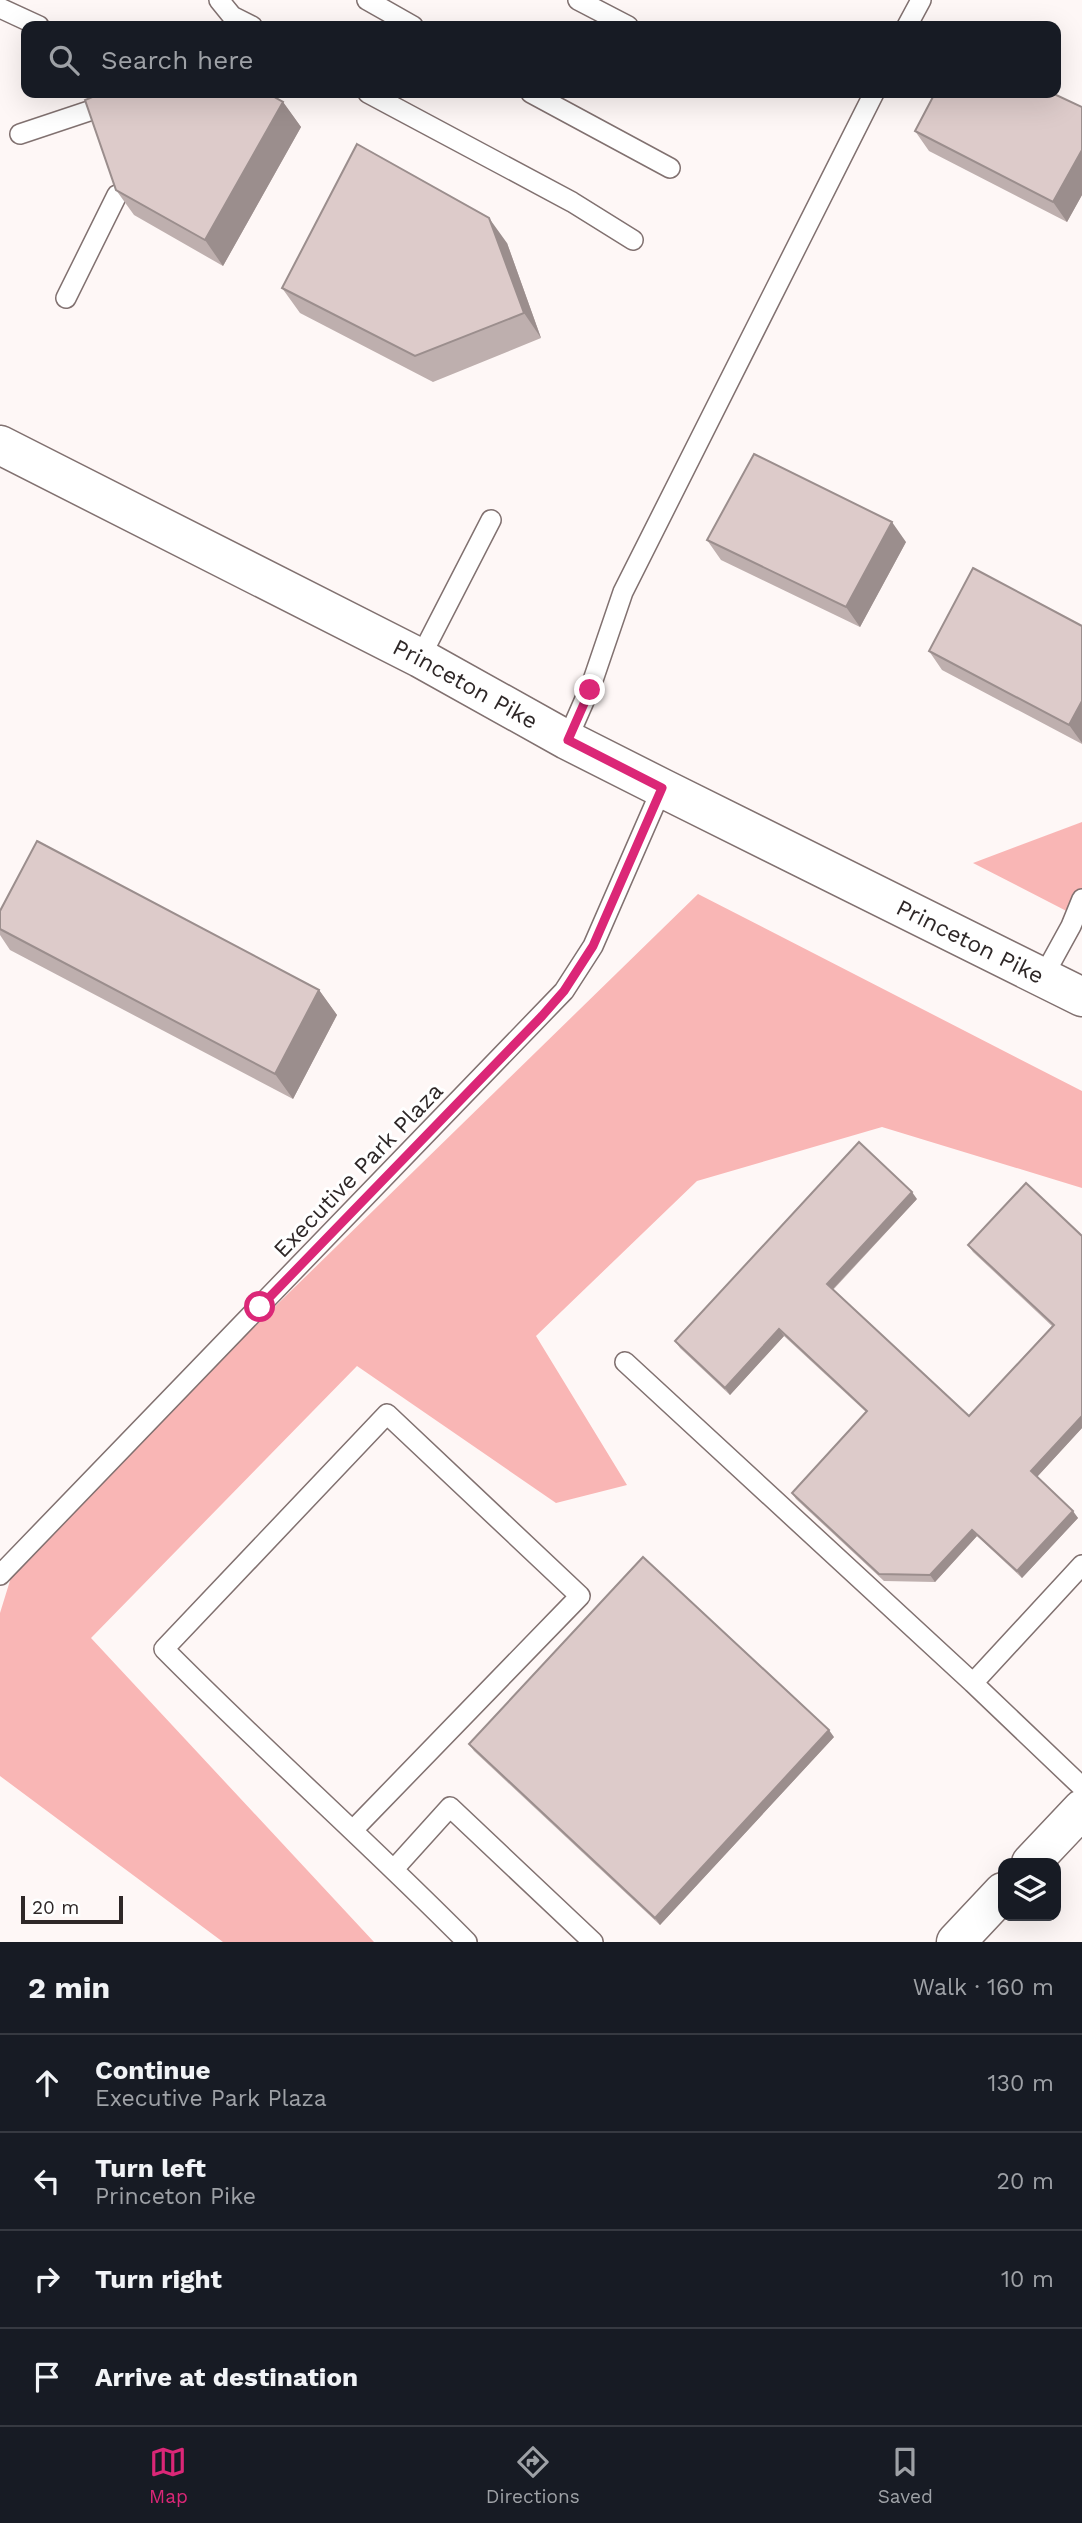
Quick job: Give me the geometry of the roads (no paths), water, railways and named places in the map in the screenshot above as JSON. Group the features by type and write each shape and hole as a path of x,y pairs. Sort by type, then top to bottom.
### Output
{"main road":[{"name":"Princeton Pike","path":"0,445 420,658 568,740 662,788 1082,997"},
{"path":"1036,1858 1082,1809"},
{"path":"956,1942 998,1897"}],"lane":[{"path":"219,0 232,16 242,21"},
{"path":"367,0 404,21"},
{"path":"579,0 619,21"},
{"path":"910,21 921,0"},
{"path":"0,8 28,21"},
{"path":"20,134 140,98"},
{"path":"377,98 572,202 633,240"},
{"path":"540,98 670,168"},
{"path":"568,740 593,683 623,592 871,98"},
{"path":"66,298 117,195"},
{"path":"420,658 491,520"},
{"name":"Executive Park Plaza","path":"0,1575 564,991 593,946 662,788"},
{"path":"1043,977 1071,926 1082,899"},
{"path":"625,1362 1082,1787"},
{"path":"353,1830 580,1596 387,1414 164,1649 249,1735 353,1830 467,1942"},
{"path":"973,1683 1082,1565"},
{"path":"394,1869 450,1807 593,1942"}]}
